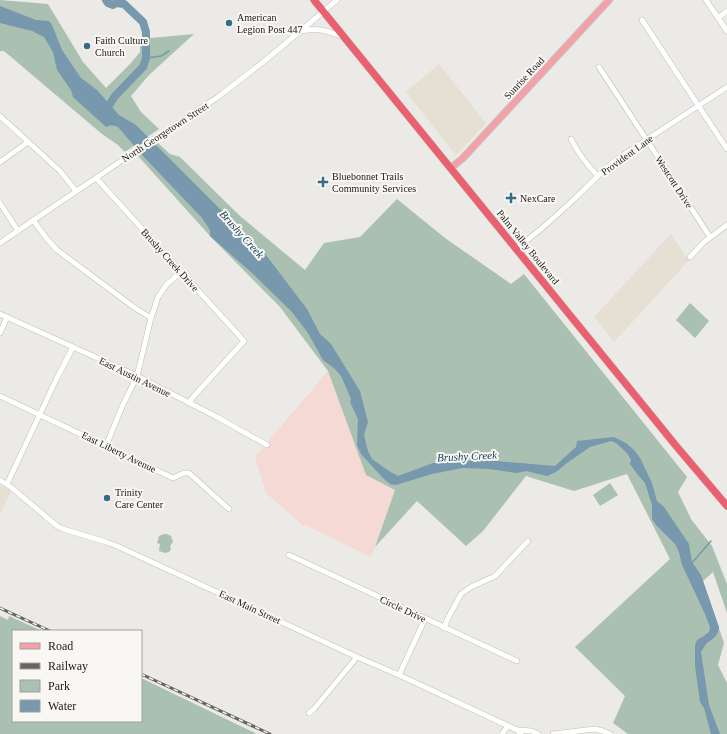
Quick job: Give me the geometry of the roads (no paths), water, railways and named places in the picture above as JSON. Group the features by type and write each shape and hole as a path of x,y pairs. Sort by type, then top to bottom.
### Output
{"highway":[{"name":"Palm Valley Boulevard","path":"314,0 517,248 677,447 727,506"}],"main road":[{"name":"Sunrise Road","path":"451,168 463,158 609,0"}],"street":[{"name":"North Georgetown Street","path":"0,243 223,93 337,0"},
{"path":"706,0 727,31"},
{"path":"718,18 727,11"},
{"path":"642,20 727,149"},
{"path":"300,31 315,29 324,30 345,38"},
{"name":"Westcott Drive","path":"598,67 710,237"},
{"name":"Provident Lane","path":"517,248 571,202 617,159 727,87"},
{"path":"0,116 60,171 76,191"},
{"path":"571,139 583,160 598,176"},
{"path":"0,162 28,142"},
{"name":"Brushy Creek Drive","path":"96,178 244,341 189,403"},
{"path":"0,203 18,231"},
{"path":"33,220 52,245 63,255 151,318"},
{"path":"690,257 704,242 727,226"},
{"path":"106,446 121,409 137,376 155,305 162,290 181,272"},
{"name":"East Austin Avenue","path":"0,314 137,376 267,445"},
{"path":"0,333 7,317"},
{"path":"7,484 73,347"},
{"name":"East Liberty Avenue","path":"0,396 173,478 184,473 189,473 229,509"},
{"name":"East Main Street","path":"0,480 7,484 51,522 63,529 117,546 357,657 400,675 519,732 532,731 538,734"},
{"path":"444,628 461,594 471,587 495,576 528,541"},
{"name":"Circle Drive","path":"289,555 517,661"},
{"path":"400,675 425,619"},
{"path":"309,713 357,657"},
{"path":"502,734 508,726"},
{"path":"553,734 595,729 610,734"}],"water":[{"name":"Brushy Creek","path":"0,6 36,20 49,21 62,50 81,78 97,90 119,115 136,125 266,255 307,309 320,334 331,344 360,391 368,422 364,435 368,451 372,459 389,471 398,476 433,463 485,460 555,466 576,447 577,441 614,437 626,443 634,450 640,458 652,483 657,501 664,507 689,544 692,562 701,575 719,627 717,635 707,643 701,652 709,705 720,734 711,734 704,708 700,702 695,666 695,645 697,640 709,632 710,627 682,565 679,552 675,544 652,519 652,505 645,483 630,464 631,460 627,453 616,443 611,441 590,447 556,472 547,476 526,471 517,473 489,469 463,468 432,474 396,485 390,484 361,454 357,445 358,419 341,376 335,369 323,360 308,333 291,311 252,273 210,236 210,230 202,218 142,155 118,127 106,127 73,97 71,90 57,70 53,52 44,37 32,31 0,23"}],"waterway":[{"path":"105,112 115,96 143,67 146,58 146,32 143,22 124,4 116,3 113,5 108,3 106,0"},
{"path":"146,58 161,56 169,51"},
{"path":"691,564 711,541"}],"railway":[{"path":"0,608 48,630"},
{"path":"142,674 270,734"}],"place":[{"name":"American Legion Post 447","path":"229,23"},
{"name":"Faith Culture Church","path":"87,46"},
{"name":"Bluebonnet Trails Community Services","path":"323,182"},
{"name":"NexCare","path":"511,198"},
{"name":"Trinity Care Center","path":"107,498"}]}
